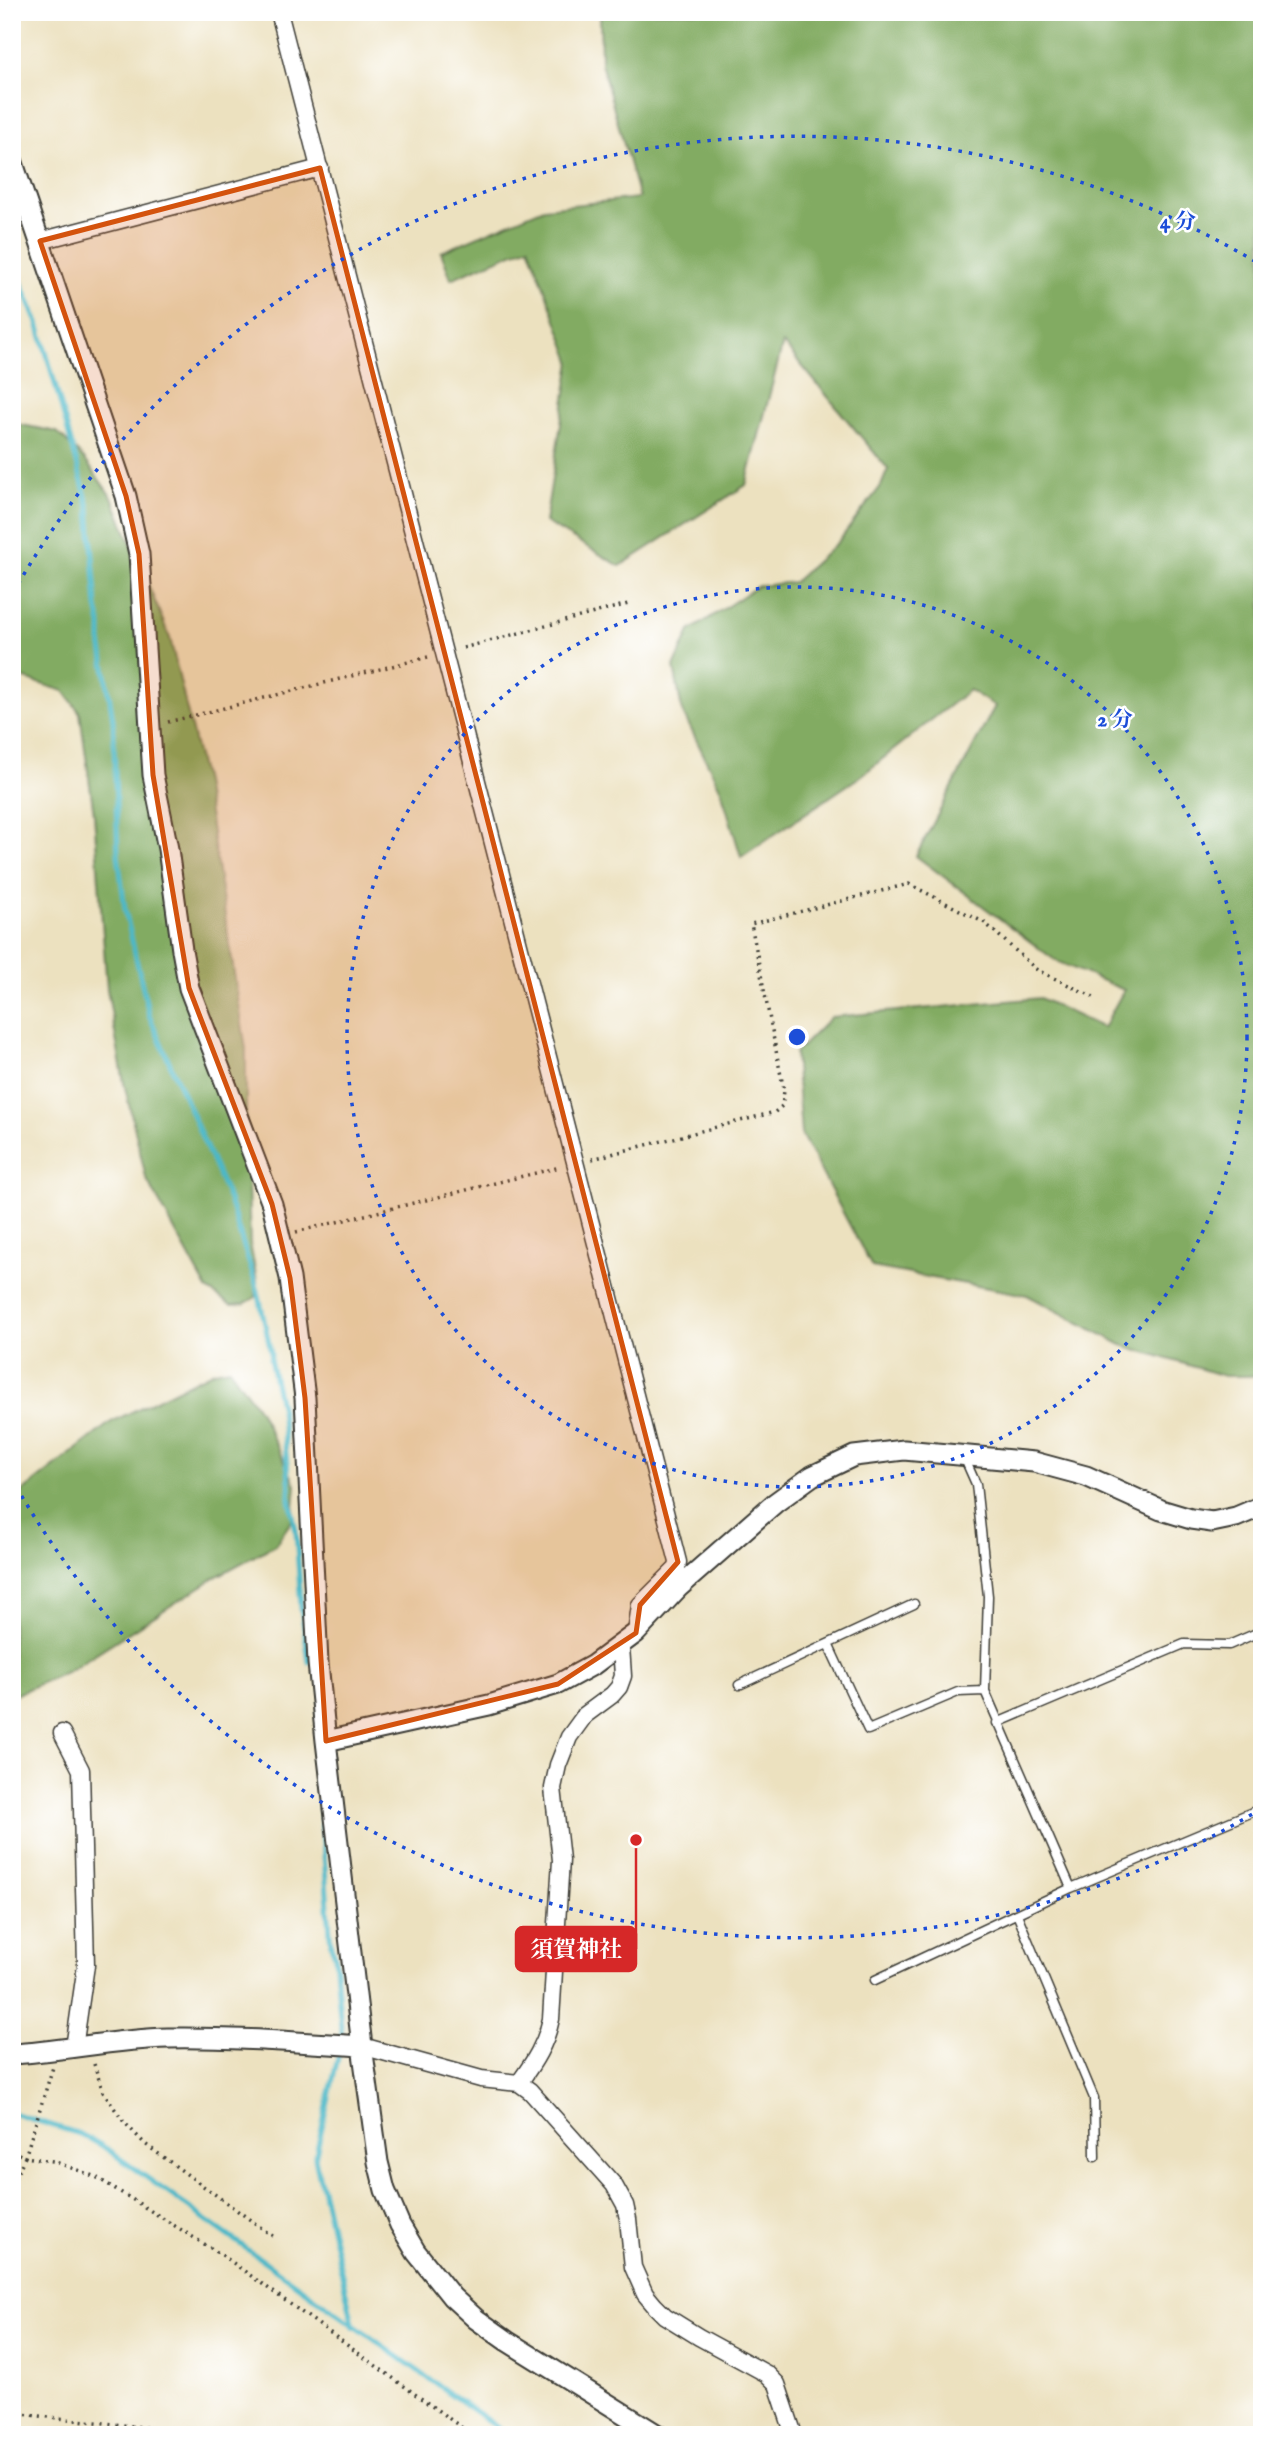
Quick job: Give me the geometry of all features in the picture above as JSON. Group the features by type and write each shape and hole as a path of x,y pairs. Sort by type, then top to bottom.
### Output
{"street":[{"path":"279,12 444,653 508,889 678,1562 677,1569 640,1605 628,1640 619,1687 585,1715 569,1737 558,1765 553,1788 561,1860 551,2019 547,2037 537,2058 519,2083"},
{"path":"12,160 127,496 139,554 153,775 168,849 182,950 190,988 272,1204 290,1278 305,1398 318,1663 326,1741 362,2046 378,2162 385,2190 405,2234 431,2273 452,2297 497,2334 658,2435"},
{"path":"40,241 320,168"},
{"path":"326,1741 488,1704 558,1684 593,1665 628,1640 679,1587 775,1503 811,1476 854,1457 904,1450 1034,1462 1086,1476 1161,1510 1191,1519 1212,1522 1260,1510"},
{"path":"62,1732 81,1770 86,1965 81,2047"},
{"path":"12,2054 178,2038 256,2039 362,2046 412,2062 481,2078 519,2083 530,2091 614,2185 625,2205 633,2267 645,2294 665,2316 767,2374 777,2384 794,2435"}],"lane":[{"path":"963,1455 976,1484 988,1596 985,1691 1071,1888"},
{"path":"739,1685 914,1604"},
{"path":"998,1723 1184,1644 1229,1645 1259,1632"},
{"path":"828,1644 868,1730 958,1692 985,1691"},
{"path":"875,1980 1071,1888 1262,1808"},
{"path":"1017,1914 1094,2098 1095,2157"}],"path":[{"path":"149,727 628,604"},
{"path":"281,1236 775,1112 782,1106 784,1091 751,924 909,884 985,923 1037,970 1098,999"},
{"path":"81,2047 103,2092 124,2122 145,2144 274,2237"},
{"path":"12,2184 28,2149 48,2083"},
{"path":"12,2151 25,2157 53,2161 108,2184 222,2255 472,2435"},
{"path":"12,2413 216,2435"}],"highlighted area":[{"path":"320,168 678,1562 640,1605 636,1633 558,1684 326,1741 305,1398 290,1278 272,1204 189,988 153,775 139,554 126,496 40,241"}],"green space":[{"path":"600,12 1262,12 1262,1376 1224,1376 1122,1345 1027,1295 872,1267 801,1134 795,1053 831,1017 1040,998 1103,1028 1124,990 1056,961 916,856 995,706 969,690 861,776 741,857 721,790 682,711 674,667 690,631 758,586 794,582 838,542 881,486 888,469 783,343 746,485 620,566 545,522 571,361 529,246 451,279 441,252 544,208 639,198 601,63"},
{"path":"12,423 57,432 85,460 113,499 170,638 204,782 246,1049 250,1243 257,1281 256,1297 244,1304 231,1305 207,1289 146,1178 124,1083 107,989 94,814 80,713 64,691 12,675"},
{"path":"229,1368 259,1410 296,1485 293,1519 275,1545 219,1575 68,1671 12,1696 12,1500 111,1422 214,1371"}],"waterway":[{"path":"12,260 38,323 89,507 97,607 113,720 118,854 125,910 149,1015 229,1200 258,1291 281,1410 309,1662"},
{"path":"319,1759 318,1777 331,1946 335,1955 342,2040 315,2158 354,2327"},
{"path":"12,2113 80,2134 101,2145 508,2435"}],"place":[{"name":"須賀神社","path":"636,1840"}]}
